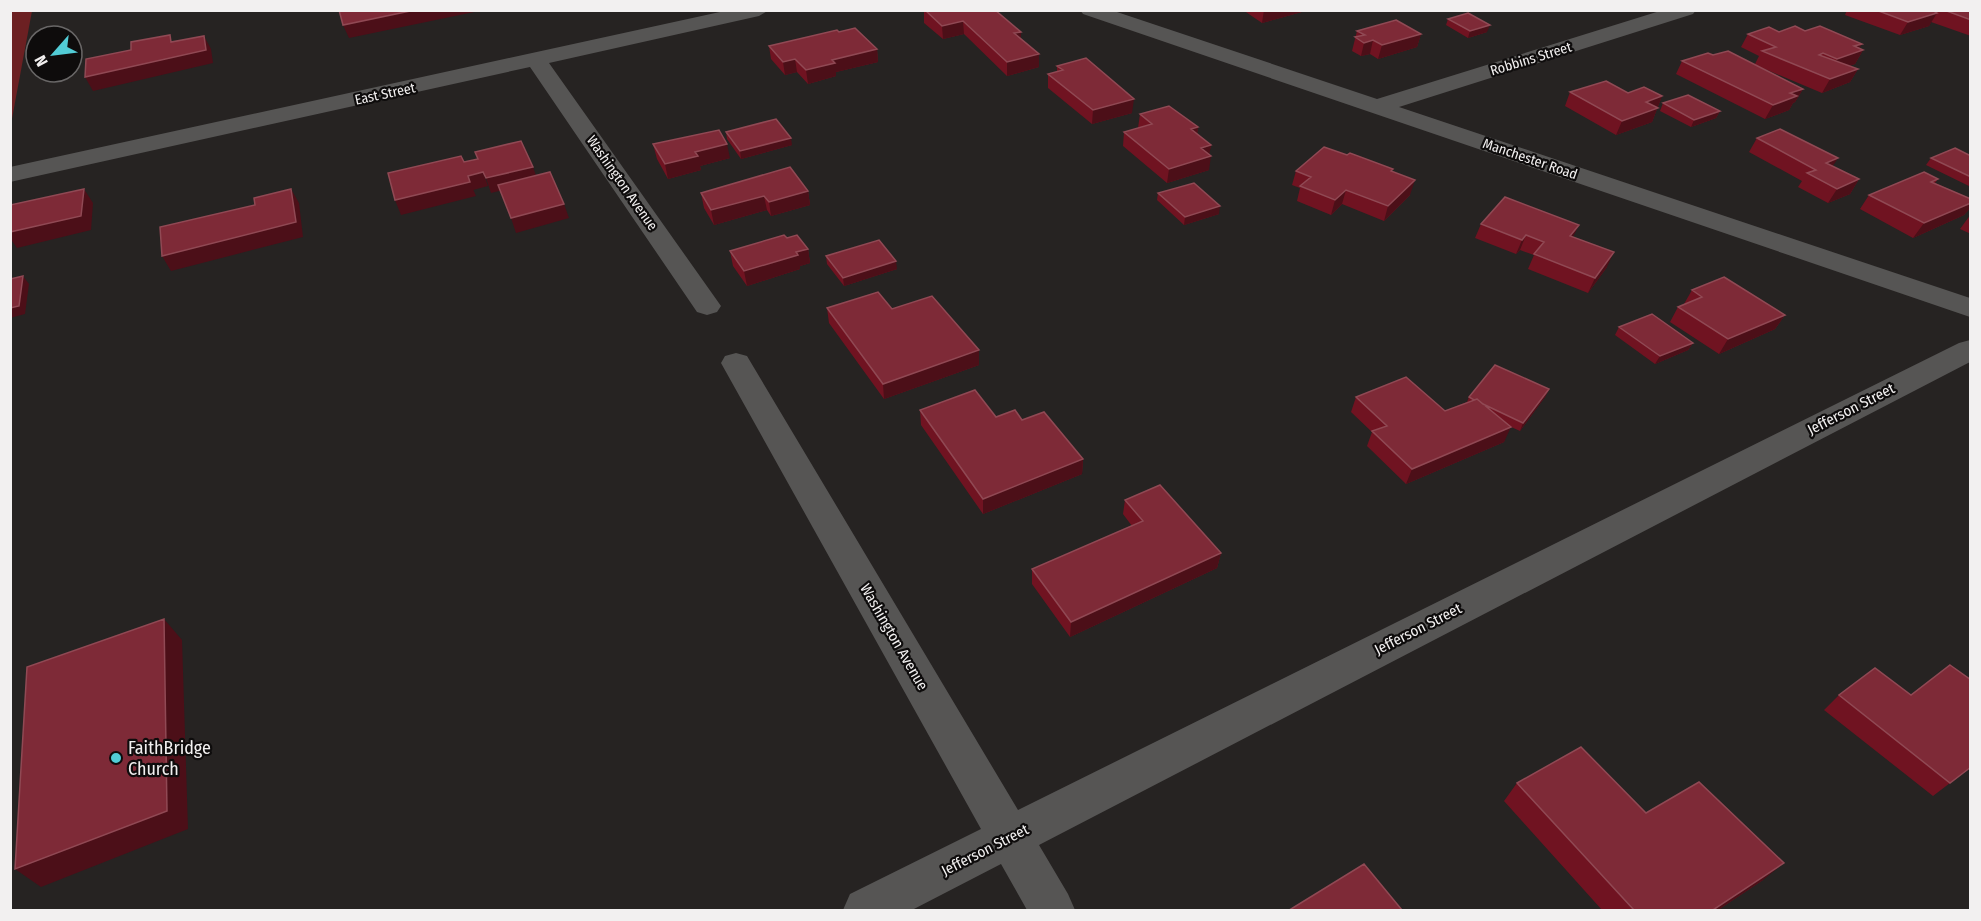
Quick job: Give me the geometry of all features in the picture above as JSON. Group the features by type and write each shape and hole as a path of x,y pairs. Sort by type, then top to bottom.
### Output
{"street":[{"name":"East Street","path":"10,175 537,61 759,10"},
{"name":"Manchester Road","path":"1090,10 1971,308"},
{"name":"Robbins Street","path":"1376,107 1686,10"},
{"name":"Washington Avenue","path":"537,61 707,306"},
{"name":"Jefferson Street","path":"866,910 1971,350"},
{"name":"Washington Avenue","path":"736,363 1052,910"}],"shaded area":[{"path":"10,11 32,11 30,24 24,24 24,54 11,124"}],"building":[{"path":"339,10 415,10 343,25"},
{"path":"925,10 995,10 1021,32 1014,33 1039,54 1007,62 963,21 942,26"},
{"path":"1876,10 1932,10 1937,13 1908,22"},
{"path":"1944,10 1971,10 1971,20"},
{"path":"1468,13 1490,25 1470,31 1448,19"},
{"path":"1396,20 1421,34 1382,45 1373,40 1364,43 1355,37 1365,35 1357,31"},
{"path":"1795,26 1805,31 1820,26 1862,44 1854,46 1863,50 1837,59 1823,53 1819,55 1858,69 1830,79 1762,51 1776,47 1748,34 1769,27 1779,32"},
{"path":"855,28 877,49 832,60 835,63 806,70 795,59 783,62 769,46 837,30 839,32"},
{"path":"170,35 171,42 204,36 206,50 85,77 86,59 131,50 131,42"},
{"path":"1728,51 1803,89 1790,93 1797,96 1773,105 1682,61 1708,53 1713,55"},
{"path":"1086,58 1134,99 1093,110 1048,74 1063,70 1057,66"},
{"path":"1606,81 1628,93 1644,87 1662,96 1646,102 1658,108 1622,121 1570,92"},
{"path":"1688,95 1720,111 1694,120 1663,103"},
{"path":"1169,106 1198,127 1191,129 1211,145 1201,148 1211,156 1169,169 1124,132 1152,124 1140,114"},
{"path":"776,119 791,138 740,151 726,132"},
{"path":"1780,129 1838,158 1826,163 1859,179 1837,189 1807,173 1816,170 1757,138"},
{"path":"719,130 727,144 695,152 698,156 665,164 653,144"},
{"path":"521,141 533,167 486,178 483,172 468,176 470,182 395,200 388,173 461,156 464,162 478,159 475,152"},
{"path":"1324,147 1347,155 1350,153 1415,180 1388,206 1346,190 1335,200 1300,186 1311,177 1296,171"},
{"path":"1955,148 1971,156 1971,177 1931,158"},
{"path":"790,167 808,191 769,202 764,196 711,210 701,193"},
{"path":"550,172 564,204 511,218 498,185"},
{"path":"1924,172 1938,179 1931,182 1971,199 1971,203 1924,223 1869,195"},
{"path":"1194,183 1220,206 1185,217 1158,193"},
{"path":"84,189 81,216 10,232 10,205"},
{"path":"291,189 296,222 162,256 160,227 255,205 254,198"},
{"path":"1505,197 1579,225 1570,236 1614,252 1595,278 1534,254 1544,242 1526,235 1522,240 1481,224"},
{"path":"784,235 787,238 797,235 808,249 796,252 798,255 744,271 730,251"},
{"path":"879,240 896,261 843,278 826,256"},
{"path":"23,276 19,306 10,308 10,279"},
{"path":"1724,277 1785,315 1728,339 1678,307 1702,297 1692,290"},
{"path":"878,292 892,309 932,296 979,350 883,384 827,308"},
{"path":"1652,314 1693,343 1660,356 1619,327"},
{"path":"1495,365 1549,389 1523,423 1469,397"},
{"path":"1406,377 1445,411 1477,399 1511,427 1412,469 1372,431 1387,426 1356,397"},
{"path":"975,390 996,417 1015,410 1022,420 1044,412 1083,459 983,499 920,410"},
{"path":"1160,485 1221,553 1071,622 1032,569 1143,521 1125,500"},
{"name":"FaithBridge Church","path":"164,619 167,811 15,869 27,667"},
{"path":"1950,665 1971,680 1971,767 1950,783 1839,695 1875,668 1911,695"},
{"path":"1581,747 1646,813 1699,782 1784,863 1713,910 1634,910 1517,783"},
{"path":"1364,864 1402,910 1291,909"}],"place":[{"name":"FaithBridge Church","path":"116,758"}]}
